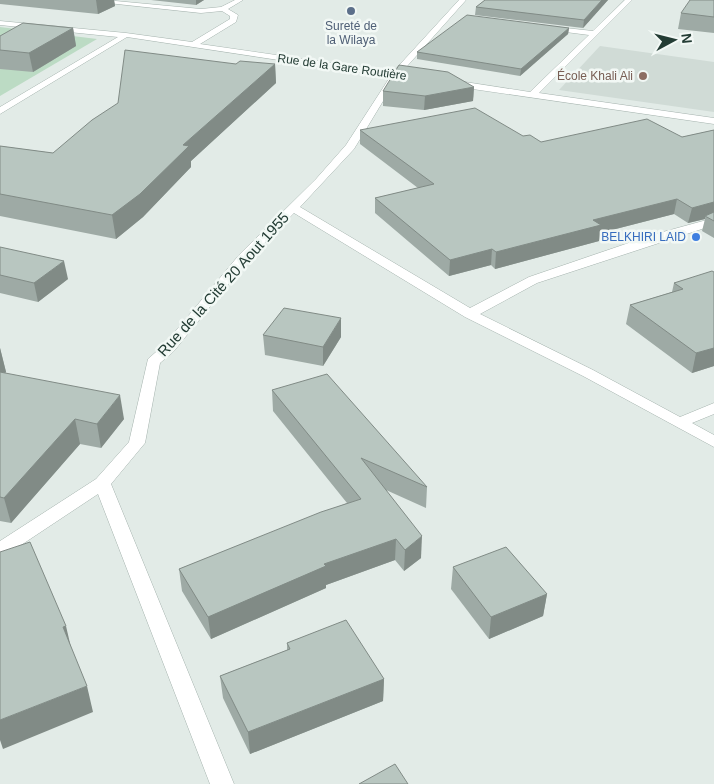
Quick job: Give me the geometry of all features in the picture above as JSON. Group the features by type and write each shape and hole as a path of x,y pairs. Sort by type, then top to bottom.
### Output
{"street":[{"path":"83,0 201,12 223,10 240,0"},
{"name":"Rue de la Cité 20 Aout 1955","path":"0,550 102,483 136,443 153,362 169,348 243,258 320,182 350,147 395,75 446,15 462,0"},
{"path":"533,94 596,34 628,0"},
{"path":"193,45 233,20 234,16 223,10"},
{"path":"446,15 456,16"},
{"name":"Rue de la Gare Routière","path":"0,23 126,35 415,77"},
{"path":"542,27 596,34"},
{"path":"0,111 126,35"},
{"path":"444,82 714,121"},
{"path":"293,208 470,314 588,373 714,442"},
{"path":"470,314 533,280 656,238 714,221"},
{"path":"680,423 714,408"},
{"path":"102,483 222,784"}],"shaded area":[{"name":"École Khali Ali","path":"600,46 714,62 714,112 559,90"}],"green space":[{"path":"0,27 97,39 0,96"}],"building":[{"path":"485,0 602,0 584,20 476,7"},
{"path":"690,0 714,0 714,17 681,13"},
{"path":"467,15 569,28 521,69 417,52"},
{"path":"23,23 73,28 29,53 0,50 0,36"},
{"path":"125,50 236,64 240,61 275,64 183,145 189,146 140,194 112,215 0,194 0,146 53,153 92,120 118,103"},
{"path":"399,65 448,72 474,87 425,96 383,91"},
{"path":"475,108 523,136 530,135 541,142 647,119 682,137 714,130 714,202 692,208 677,199 593,220 601,225 496,252 492,249 450,260 375,198 434,184 360,130"},
{"path":"714,212 714,221 705,216"},
{"path":"0,247 64,261 34,283 0,275"},
{"path":"714,272 714,348 696,353 630,305 683,289 674,283"},
{"path":"284,308 341,318 323,347 263,335"},
{"path":"0,372 120,395 97,424 75,419 4,498 0,497"},
{"path":"327,374 427,487 361,458 422,536 405,550 396,539 324,564 326,566 208,617 179,569 321,512 361,499 272,390"},
{"path":"30,542 66,626 63,627 87,686 0,720 0,552"},
{"path":"506,547 547,594 491,617 453,567"},
{"path":"346,620 384,679 248,732 220,676 290,649 287,643"},
{"path":"395,764 408,784 359,784"}],"place":[{"name":"Sureté de la Wilaya","path":"351,11"},
{"name":"École Khali Ali","path":"643,76"},
{"name":"BELKHIRI LAID","path":"696,237"}]}
